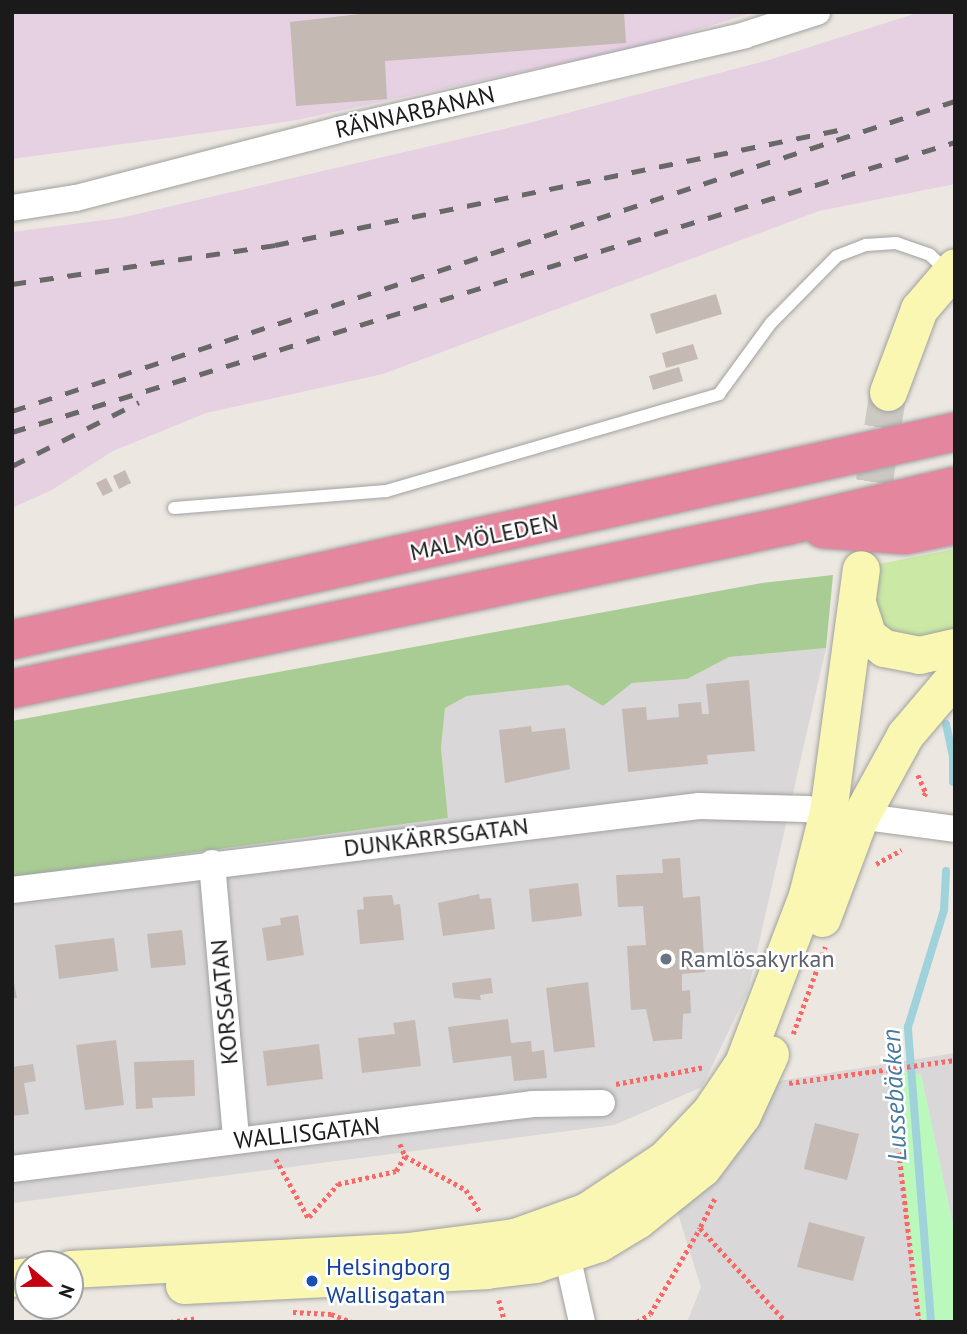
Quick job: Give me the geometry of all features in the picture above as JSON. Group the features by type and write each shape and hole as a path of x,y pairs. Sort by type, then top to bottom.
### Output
{"highway":[{"path":"836,461 955,405"},
{"name":"MALMÖLEDEN","path":"12,640 836,461 955,432"},
{"path":"12,690 786,526 955,485"},
{"path":"786,526 905,535 955,525"}],"street":[{"name":"RÄNNARBANAN","path":"12,208 76,198 800,15"},
{"path":"888,392 919,309 952,270"},
{"path":"84,1287 249,1283 486,1270 567,1255 599,1243 637,1220 702,1168 736,1124 755,1090 844,816 859,586 868,636 884,648 919,655 955,648"},
{"path":"84,1268 464,1246 552,1226 616,1195 665,1159 692,1133 743,1063 807,895 844,816 905,735 955,676"},
{"name":"DUNKÄRRSGATAN","path":"12,890 212,863 699,806 844,816 955,829"},
{"name":"KORSGATAN","path":"212,863 236,1140"},
{"name":"WALLISGATAN","path":"12,1169 236,1140 392,1124 533,1104 602,1103"},
{"path":"567,1255 582,1322"}],"lane":[{"path":"174,508 386,491 719,394 771,323 807,282 837,256 866,245 896,243 930,255 952,270"}],"path":[{"path":"868,871 894,851 906,850"},
{"path":"792,1038 829,934"},
{"path":"779,1084 955,1060"},
{"path":"602,1103 614,1085 707,1066"},
{"path":"889,1069 919,1322"},
{"path":"392,1124 405,1156 466,1190 485,1221"},
{"path":"263,1138 309,1217 310,1230"},
{"path":"309,1217 338,1184 396,1171 405,1156"},
{"path":"637,1322 650,1314 718,1193"},
{"path":"700,1228 786,1322"},
{"path":"288,1311 319,1314 352,1322"},
{"path":"316,1322 319,1314"},
{"path":"170,1322 205,1317"}],"shaded area":[{"path":"12,12 754,12 656,43 292,121 12,159"},
{"path":"920,12 955,12 955,184 819,211 383,374 206,413 113,451 52,490 12,508 12,232 120,218 529,123 769,60"},
{"path":"826,648 748,991 702,1087 614,1125 12,1203 12,877 448,818 441,748 445,708 467,696 568,685 603,706 632,683 687,679 729,657"},
{"path":"955,1053 955,1234 921,1075 889,1069 921,1322 687,1322 701,1287 677,1211 772,1082"}],"green space":[{"path":"955,549 955,637 929,645 889,635 877,617 874,565"},
{"path":"833,575 826,648 729,657 687,679 632,683 603,706 568,685 467,696 445,708 441,748 448,818 12,877 12,721 762,583"},
{"path":"889,1069 921,1075 955,1234 955,1322 921,1322"}],"building":[{"path":"378,12 624,12 626,43 385,61 387,99 296,106 290,22"},
{"path":"716,294 722,314 656,334 650,314"},
{"path":"693,344 698,359 666,368 662,353"},
{"path":"679,367 683,381 653,390 649,376"},
{"path":"125,470 131,483 119,489 113,476"},
{"path":"106,478 113,491 103,496 96,483"},
{"path":"749,680 755,751 707,755 708,764 628,772 622,709 646,707 647,720 679,717 678,704 701,702 702,714 709,714 706,684"},
{"path":"531,726 532,732 565,728 570,769 505,783 499,730"},
{"name":"Ramlösakyrkan","path":"680,858 683,898 700,896 705,972 682,974 682,991 690,990 691,1013 683,1014 682,1039 653,1041 646,1009 631,1010 627,946 646,945 643,906 618,907 616,875 663,873 662,859"},
{"path":"578,883 582,916 532,922 529,889"},
{"path":"479,894 480,899 491,898 495,929 443,936 438,903"},
{"path":"392,895 394,905 400,904 404,940 360,944 357,910 364,909 363,897"},
{"path":"298,915 304,955 267,961 262,928 281,925 280,918"},
{"path":"182,930 186,965 151,968 147,934"},
{"path":"114,938 118,971 59,979 55,945"},
{"path":"12,972 17,998 12,998"},
{"path":"491,978 493,993 480,995 481,1000 454,998 452,983"},
{"path":"588,982 595,1047 554,1052 546,988"},
{"path":"508,1019 511,1043 531,1041 532,1052 544,1050 547,1078 514,1081 511,1056 453,1063 448,1027"},
{"path":"415,1020 421,1066 362,1073 358,1038 395,1034 393,1023"},
{"path":"116,1040 124,1105 85,1110 76,1045"},
{"path":"319,1044 323,1079 267,1086 263,1051"},
{"path":"194,1060 195,1096 152,1098 153,1108 136,1109 134,1062"},
{"path":"33,1064 36,1081 24,1083 29,1114 12,1116 12,1067"},
{"path":"815,1123 859,1134 847,1180 804,1169"},
{"path":"809,1222 865,1237 853,1281 797,1267"}],"waterway":[{"name":"Lussebäcken","path":"946,724 953,757 953,782"},
{"name":"Lussebäcken","path":"931,1322 908,1027 944,910 946,871"}],"tunnel":[{"path":"866,536 888,392"}],"railway":[{"path":"12,411 955,101"},
{"path":"12,284 275,245 843,129"},
{"path":"12,432 955,142"},
{"path":"12,466 139,402"}],"place":[{"name":"Ramlösakyrkan","path":"666,959"},
{"name":"Helsingborg Wallisgatan","path":"312,1281"}]}
